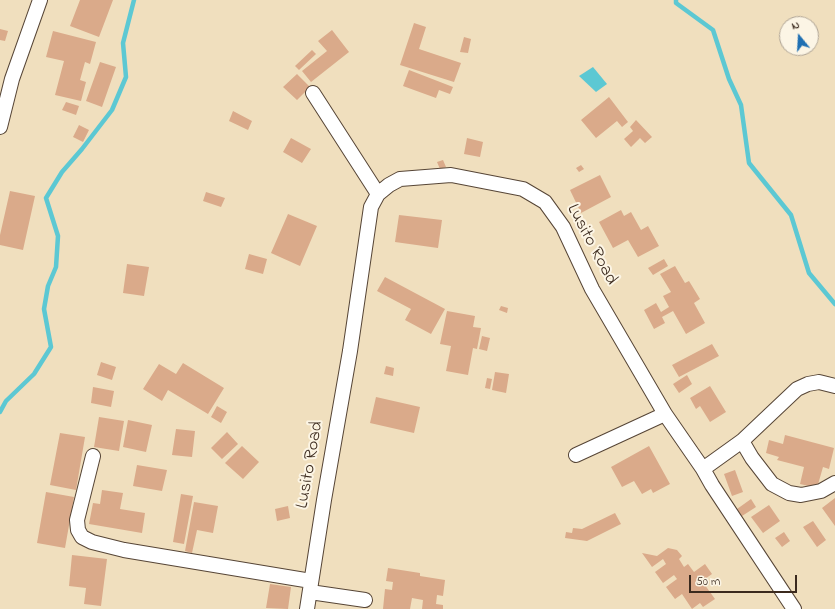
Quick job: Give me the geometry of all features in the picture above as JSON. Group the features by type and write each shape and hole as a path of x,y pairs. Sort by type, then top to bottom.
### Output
{"street":[{"path":"0,127 12,79 40,0"},
{"path":"313,93 378,194"},
{"name":"Lusito Road","path":"307,609 350,351 371,207 378,194 389,185 400,179 451,175 523,189 545,202 563,228 592,289 665,414 703,469 794,609"},
{"path":"703,469 742,441 797,389 808,384 819,382 835,386"},
{"path":"576,455 665,414"},
{"path":"742,441 752,458 772,484 789,493 801,494 822,492 835,483"},
{"path":"93,456 77,520 78,530 82,537 92,542 124,550 311,586 365,600"}],"water":[{"path":"593,67 607,84 596,92 579,76"}],"building":[{"path":"80,0 113,0 99,37 70,26"},
{"path":"414,23 426,27 419,49 461,63 454,82 400,65"},
{"path":"0,29 8,31 5,41 0,40"},
{"path":"332,30 349,52 311,82 302,71 327,51 318,41"},
{"path":"53,31 96,42 90,64 85,62 80,80 86,82 81,101 55,95 64,61 46,57"},
{"path":"464,37 471,39 468,53 460,52"},
{"path":"312,50 316,54 299,70 295,66"},
{"path":"100,62 116,67 102,107 86,101"},
{"path":"409,70 453,87 450,94 439,90 436,98 403,86"},
{"path":"297,74 310,87 297,100 283,87"},
{"path":"609,97 628,122 622,127 617,121 596,138 581,120"},
{"path":"66,102 79,106 76,115 62,110"},
{"path":"233,111 252,121 248,130 229,121"},
{"path":"636,120 652,137 645,143 640,138 631,147 624,139 633,131 630,127"},
{"path":"79,125 89,130 83,142 73,137"},
{"path":"291,138 311,149 302,163 283,152"},
{"path":"467,138 483,142 480,157 464,154"},
{"path":"443,160 446,167 440,169 437,162"},
{"path":"581,165 584,169 579,172 576,168"},
{"path":"600,175 611,197 581,213 570,190"},
{"path":"10,191 35,196 23,250 0,245 0,235"},
{"path":"206,192 225,198 221,207 203,201"},
{"path":"621,210 624,216 631,212 641,230 648,226 659,246 638,257 628,240 613,248 599,222"},
{"path":"288,214 317,226 300,266 271,253"},
{"path":"399,215 442,220 438,248 395,242"},
{"path":"249,254 267,259 263,274 245,269"},
{"path":"664,259 668,266 653,275 648,268"},
{"path":"127,264 149,267 144,296 123,293"},
{"path":"675,266 685,283 689,281 700,299 694,303 705,323 686,334 673,311 662,317 665,323 654,329 644,310 656,303 661,312 669,307 663,296 671,292 660,274"},
{"path":"385,277 445,309 431,334 405,320 411,309 377,291"},
{"path":"501,306 508,308 507,313 499,310"},
{"path":"447,311 475,316 473,327 481,328 477,349 473,348 468,375 446,371 451,346 440,344"},
{"path":"482,336 490,338 487,351 479,349"},
{"path":"712,344 719,356 679,377 672,365"},
{"path":"101,362 116,367 112,380 97,375"},
{"path":"183,363 224,388 208,414 168,390 162,401 143,389 159,364 176,374"},
{"path":"386,366 394,368 393,376 384,374"},
{"path":"495,372 509,374 506,393 492,390"},
{"path":"687,375 692,384 679,393 673,384"},
{"path":"487,378 492,379 490,389 485,388"},
{"path":"710,386 726,412 710,422 700,406 696,409 690,398"},
{"path":"93,387 114,391 111,407 91,403"},
{"path":"376,397 420,407 414,433 370,423"},
{"path":"217,406 227,412 221,423 211,417"},
{"path":"99,417 124,421 119,451 94,447"},
{"path":"128,420 152,425 146,452 123,447"},
{"path":"176,429 195,431 192,457 172,455"},
{"path":"227,432 238,444 222,459 211,448"},
{"path":"60,433 85,437 76,490 50,485"},
{"path":"785,435 834,448 829,469 823,467 817,488 800,484 804,467 777,460 779,457 766,453 769,440 783,444"},
{"path":"242,446 259,462 243,479 225,463"},
{"path":"649,446 670,484 653,493 651,489 642,494 634,481 622,487 611,467"},
{"path":"137,465 167,470 162,491 133,486"},
{"path":"735,470 743,492 732,496 724,474"},
{"path":"102,490 123,493 120,509 145,513 142,533 89,524 93,503 100,504"},
{"path":"46,492 74,497 65,548 37,543"},
{"path":"181,494 193,496 184,544 173,542"},
{"path":"835,498 835,526 822,508"},
{"path":"751,499 756,507 742,516 737,509"},
{"path":"194,502 218,506 213,533 197,530 192,553 185,551"},
{"path":"769,505 780,521 763,533 751,517"},
{"path":"288,506 290,518 277,521 275,509"},
{"path":"615,513 621,524 587,541 565,538 566,532 572,533 573,528 582,529"},
{"path":"813,521 826,540 817,547 803,527"},
{"path":"784,532 790,541 782,547 775,538"},
{"path":"668,548 677,550 682,556 679,559 684,567 688,564 694,572 705,564 712,574 702,581 715,599 703,607 700,603 692,609 682,594 675,599 666,587 677,579 674,575 663,583 655,572 666,564 663,559 652,567 642,553 657,556"},
{"path":"72,555 107,559 101,606 84,604 86,588 69,586"},
{"path":"388,568 420,573 420,576 445,580 443,596 437,595 436,604 443,605 443,609 422,609 423,600 412,598 410,609 383,609 385,589 392,590 393,582 386,581"},
{"path":"270,584 291,587 288,609 266,608"}],"waterway":[{"path":"0,412 6,401 34,374 51,347 44,309 48,286 56,267 58,236 46,198 62,172 112,110 126,77 123,43 134,0"},
{"path":"676,0 676,3 713,30 729,79 741,105 749,163 791,215 809,273 835,304"}]}
